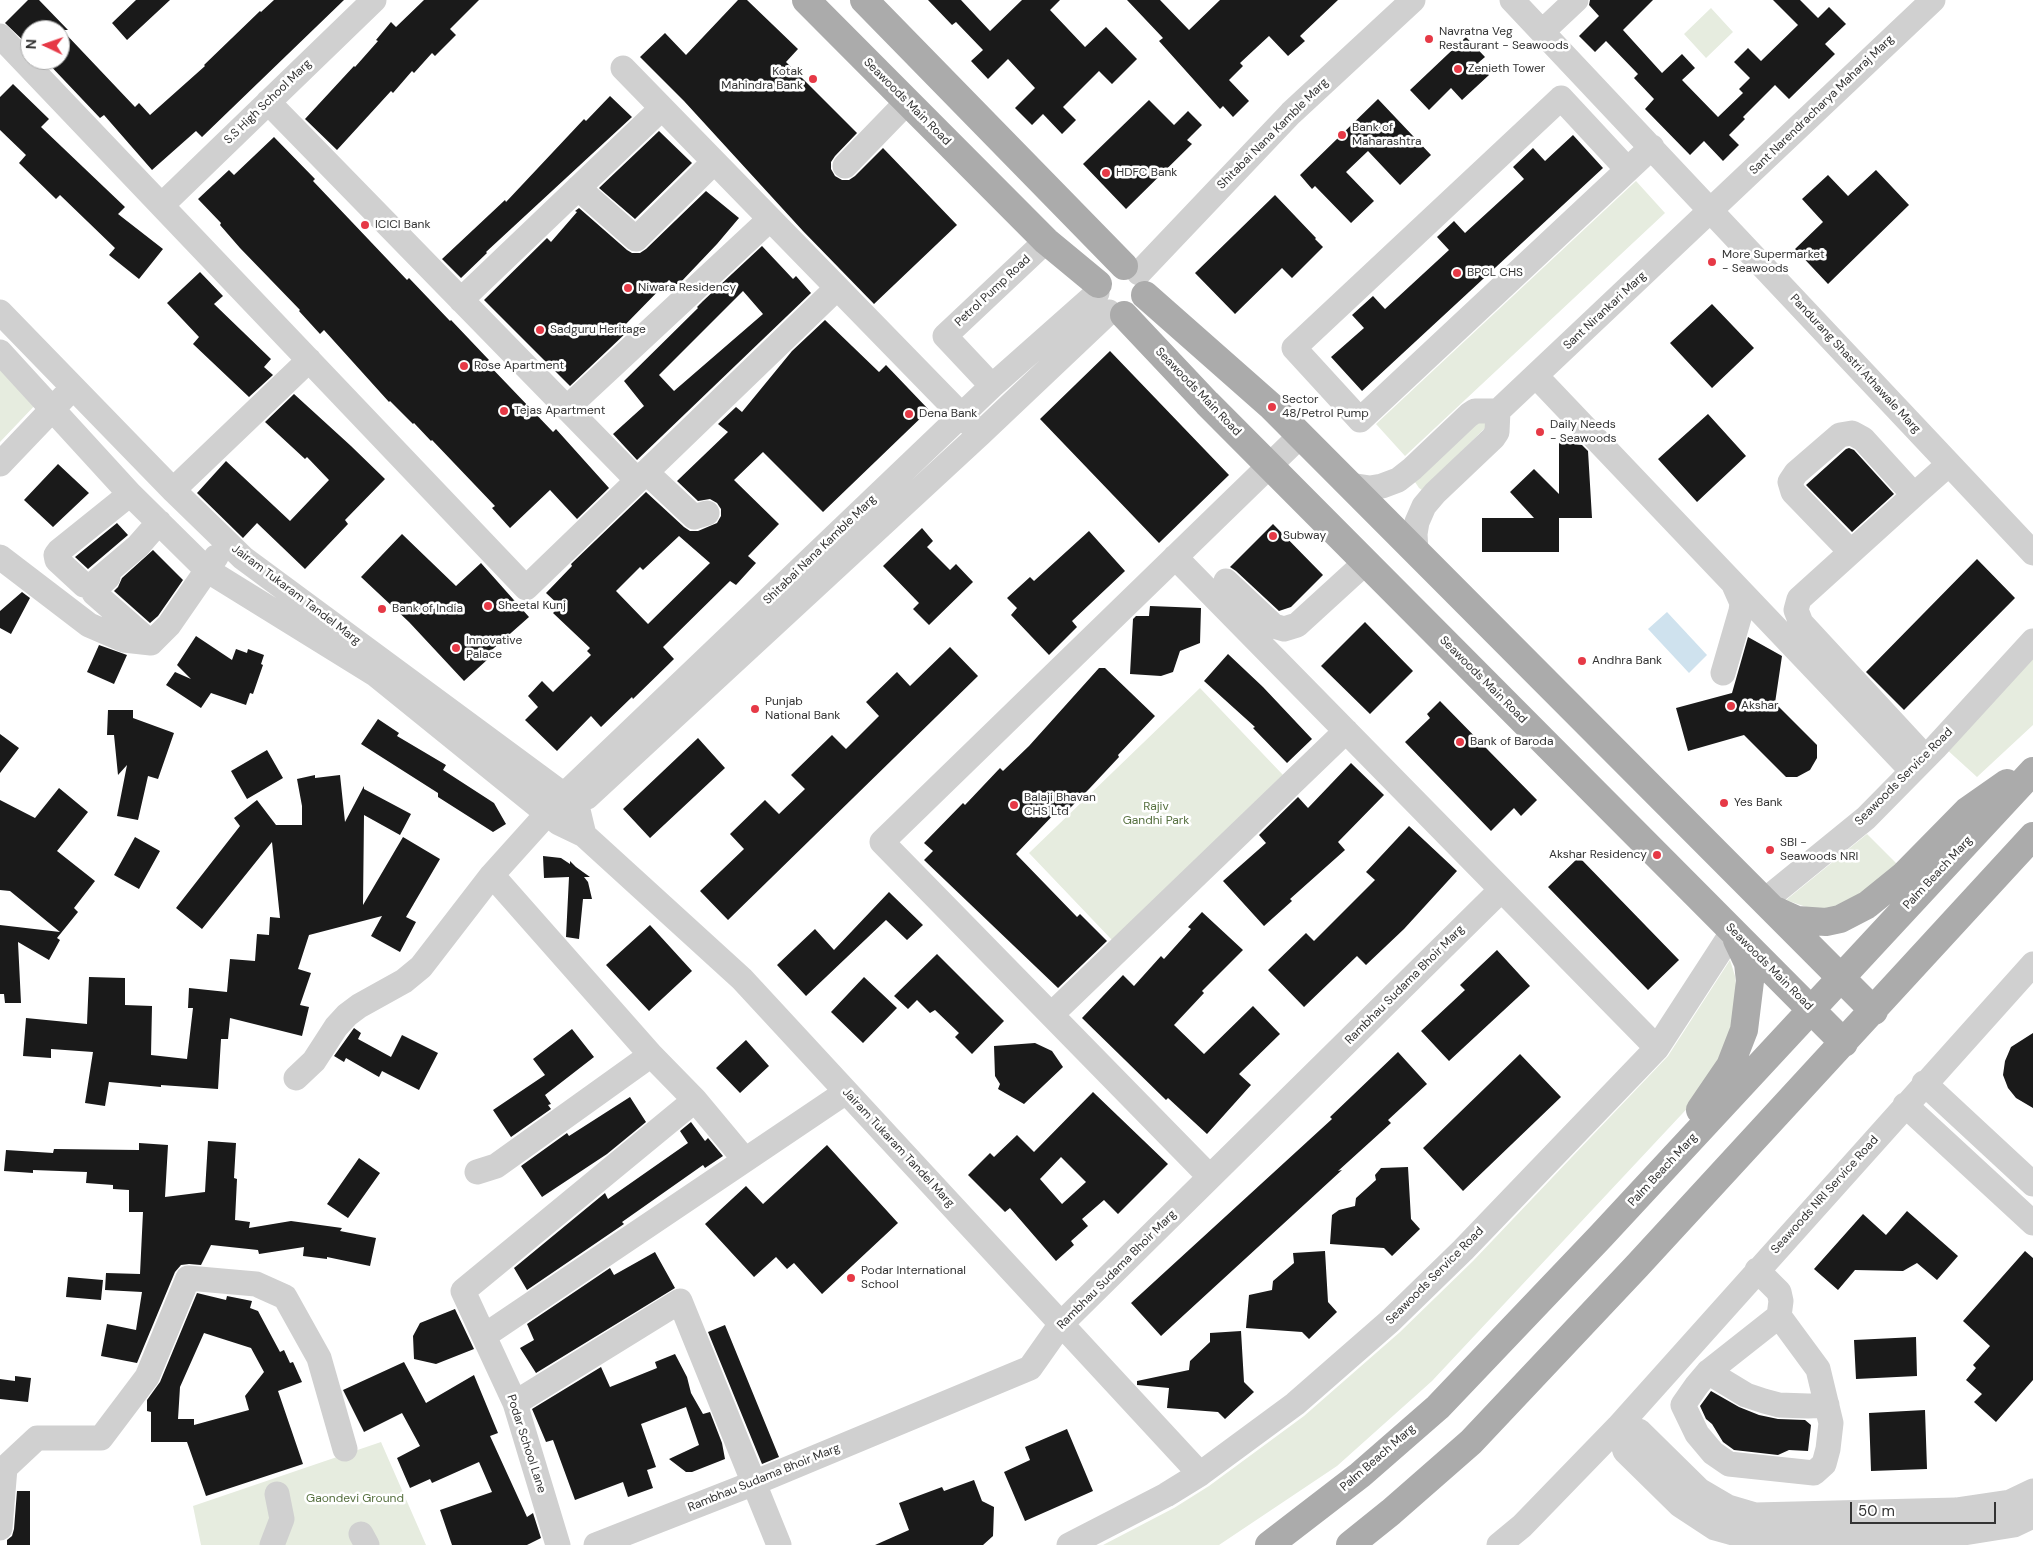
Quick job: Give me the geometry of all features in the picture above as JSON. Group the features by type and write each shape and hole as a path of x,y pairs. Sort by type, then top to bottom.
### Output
{"main road":[{"name":"Seawoods Main Road","path":"806,0 1844,1043"},
{"path":"864,0 1136,278 1272,407 1874,1011"},
{"path":"1115,267 1136,278 1143,303 1138,309 1107,301 1107,270 1115,267"},
{"path":"1764,901 1788,916 1797,920 1811,922 1826,922 1853,913 1878,898 1904,875 1967,811 2009,782 2032,772"},
{"name":"Palm Beach Marg","path":"1269,1545 1360,1475 1438,1407 1601,1236 2032,772"},
{"path":"1350,1545 1471,1442 1638,1266 2033,836"},
{"path":"1601,1236 1616,1206 1632,1184 1704,1106 1730,1066 1738,1049 1748,1014 1750,981 1748,963 1733,931"}],"street":[{"name":"S.S High School Marg","path":"162,205 374,0"},
{"name":"Shitabai Nana Kamble Marg","path":"1136,278 1291,112 1413,0"},
{"name":"Pandurang Shastri Athawale Marg","path":"1512,0 2033,553"},
{"path":"1543,32 1576,0"},
{"name":"Sant Narendracharya Maharaj Marg","path":"1711,211 1933,0"},
{"path":"0,36 526,588 837,288"},
{"path":"623,68 980,434"},
{"path":"1627,169 1561,98 1294,348 1360,420 1652,147"},
{"path":"268,102 566,408 642,476 694,517 707,513"},
{"path":"845,166 907,102"},
{"path":"461,300 662,108"},
{"path":"578,188 636,239 714,162"},
{"name":"Sant Nirankari Marg","path":"1498,411 1711,211"},
{"path":"566,408 770,219"},
{"name":"Petrol Pump Road","path":"992,386 946,336 1046,241"},
{"name":"Shitabai Nana Kamble Marg","path":"562,809 992,386 1107,301"},
{"name":"Shitabai Nana Kamble Marg","path":"562,809 980,434 1107,301"},
{"name":"Jairam Tukaram Tandel Marg","path":"0,312 172,490 227,543 251,564 562,809 584,835 742,979 1200,1474"},
{"name":"Jairam Tukaram Tandel Marg","path":"0,352 130,494 207,570 375,674 562,809"},
{"path":"172,490 309,360"},
{"path":"1536,376 1733,582 1919,764"},
{"path":"0,464 73,388"},
{"path":"1350,485 1370,488 1398,480 1469,415 1476,411 1498,411 1497,432 1424,506 1417,522 1415,534 1416,552"},
{"path":"1851,552 1793,492 1790,482 1796,472 1840,435 1852,432 1863,439 1914,494"},
{"path":"1210,1177 882,842 1300,436"},
{"path":"1919,764 1801,623 1796,610 1799,599 1949,464"},
{"path":"130,494 56,555 58,560 84,586 92,585 161,524"},
{"path":"151,643 93,591 161,524"},
{"path":"0,557 89,625 124,640 151,643 169,626 227,543"},
{"path":"1175,557 1657,1048"},
{"path":"1226,581 1274,626 1284,629 1297,625 1366,562"},
{"path":"1724,673 1742,602 1733,582"},
{"name":"Seawoods Service Road","path":"1764,901 1866,818 2033,641"},
{"path":"1052,1014 1346,731"},
{"path":"296,1078 314,1061 336,1026 347,1015 358,1006 404,981 421,967 492,875 562,809"},
{"path":"492,875 651,1055 695,1100 745,1160"},
{"name":"Rambhau Sudama Bhoir Marg","path":"596,1545 754,1483 1030,1368 1061,1324 1501,890"},
{"name":"Seawoods Service Road","path":"1069,1545 1166,1495 1200,1474 1295,1404 1390,1321 1470,1243 1657,1048 1733,931"},
{"name":"Seawoods NRI Service Road","path":"1499,1545 1522,1526 1618,1427 2033,964"},
{"path":"477,1172 496,1166 651,1055"},
{"path":"1924,1084 2033,1184"},
{"path":"484,1336 846,1092"},
{"name":"Podar School Lane","path":"558,1545 515,1403 462,1291 695,1100"},
{"path":"1906,1105 2033,1223"},
{"path":"1696,1387 1779,1316 1781,1301 1779,1292 1758,1270"},
{"path":"0,1528 2,1480 5,1468 37,1438 101,1438 146,1377 188,1278 256,1284 284,1297 319,1358 345,1449"},
{"path":"515,1403 680,1301 779,1545"},
{"path":"1696,1387 1697,1434 1713,1453 1729,1464 1814,1473 1824,1464 1828,1448 1831,1423 1827,1405 1818,1369 1779,1316"},
{"path":"1667,1372 1696,1387 1746,1395 1779,1405 1827,1405"},
{"path":"2033,1491 2010,1502 1956,1510 1755,1515 1728,1507 1699,1490 1639,1430 1618,1427 1625,1450 1680,1505 1715,1528 1755,1539 1957,1534 2014,1525 2033,1516"},
{"path":"272,1545 282,1518 277,1494"},
{"path":"0,1534 1,1545"}],"green space":[{"path":"1711,8 1733,32 1706,58 1684,34"},
{"path":"1636,181 1665,213 1405,456 1376,424"},
{"path":"0,361 39,401 0,442"},
{"path":"1476,416 1492,421 1422,490 1419,488 1415,482"},
{"path":"2033,653 2033,725 1977,777 1944,747"},
{"name":"Rajiv Gandhi Park","path":"1200,688 1283,775 1112,940 1029,853"},
{"path":"1867,834 1897,864 1859,896 1830,908 1812,909 1786,900"},
{"path":"1730,960 1735,976 1737,994 1733,1027 1720,1061 1696,1099 1432,1381 1337,1466 1219,1545 1103,1545 1174,1508 1209,1486 1304,1416 1400,1332 1473,1261 1668,1056"},
{"name":"Gaondevi Ground","path":"381,1442 426,1545 201,1545 193,1506"}],"water":[{"path":"1667,612 1707,655 1689,673 1648,629"}],"building":[{"path":"28,0 39,0 58,20 20,20 20,37 5,23"},
{"path":"136,0 170,0 127,40 112,23"},
{"path":"274,0 344,0 202,137 196,131 152,170 104,115 100,118 54,70 70,70 70,38 135,107 139,103 150,115"},
{"path":"424,0 479,0 450,29 456,35 435,56 432,53 414,73 412,71 393,93 391,91 337,150 305,119 355,67 378,41 376,40 391,22 396,27"},
{"path":"738,0 747,0 798,49 786,62 857,133 831,162 831,169 835,176 842,180 849,180 883,148 957,225 874,304 803,231 684,101 640,57 665,33 686,55"},
{"path":"928,0 961,0 990,31 1022,0 1060,0 1050,10 1085,47 1106,27 1137,59 1112,84 1099,71 1063,107 1076,120 1062,134 1043,114 1032,125 1015,108 1035,88 1008,59 988,79 971,61 983,50 956,22 952,25"},
{"path":"1127,0 1160,0 1189,30 1220,0 1338,0 1300,36 1305,41 1288,56 1269,36 1240,63 1243,66 1229,80 1249,101 1233,117 1223,106 1220,109 1159,41 1163,38"},
{"path":"1590,0 1653,0 1623,30 1662,73 1682,54 1695,68 1682,80 1718,117 1743,93 1739,89 1750,78 1734,62 1748,48 1761,61 1798,25 1773,0 1800,0 1818,18 1829,7 1846,24 1825,44 1835,54 1789,99 1775,85 1743,117 1745,119 1729,135 1739,145 1723,161 1704,141 1690,155 1645,109 1654,99 1634,78 1638,74 1606,41 1595,52 1579,36 1599,16 1589,5"},
{"name":"Zenieth Tower","path":"1466,37 1485,57 1478,63 1489,75 1462,100 1451,88 1429,110 1410,90"},
{"path":"13,84 49,119 41,127 125,207 118,214 163,249 139,279 109,255 115,248 60,195 56,199 19,163 26,155 0,130 0,97"},
{"path":"610,96 632,117 486,252 461,278 442,259 505,200 506,202 584,119 586,121"},
{"path":"1378,99 1431,155 1400,185 1368,151 1346,172 1374,201 1351,223 1315,186 1312,189 1300,175"},
{"path":"1149,100 1174,125 1188,111 1202,125 1187,140 1192,144 1126,209 1083,164"},
{"path":"659,131 692,163 635,219 599,188"},
{"name":"BPCL CHS","path":"1573,135 1603,168 1362,391 1331,357 1364,328 1352,315 1373,296 1385,309 1449,250 1437,237 1454,221 1465,233 1524,179 1513,167 1533,148 1545,161"},
{"path":"274,137 407,280 409,278 451,320 489,360 486,362 553,432 556,429 609,488 577,519 550,490 510,528 492,508 495,506 432,440 389,402 324,330 320,334 300,310 240,248 220,225 221,223 198,199 229,170 234,175"},
{"path":"1876,170 1909,205 1828,284 1795,249 1823,222 1802,199 1828,175 1848,196"},
{"path":"706,191 739,218 679,284 673,284 669,280 622,328 627,332 570,386 484,300 547,238 551,242 579,208 627,250 632,253 640,253"},
{"path":"1275,195 1323,247 1292,278 1282,268 1235,314 1195,273"},
{"path":"762,246 793,279 796,276 811,293 637,460 613,434 644,406 624,381 697,307","holes":["743,291 763,314 674,391 659,375"]},
{"path":"200,272 223,296 214,304 271,359 264,367 273,375 249,397 193,344 199,337 167,303"},
{"path":"1712,304 1754,348 1712,388 1670,343"},
{"path":"825,320 879,372 886,365 929,410 823,512 763,452 734,480 779,524 748,556 756,563 736,585 730,581 663,647 674,659 633,699 632,697 601,727 591,716 557,751 525,720 538,707 528,696 542,681 553,692 591,655 587,651 590,648 553,613 560,606 546,593 572,566 571,564 646,492 690,531 698,531 717,523 721,516 721,509 717,503 710,499 698,501 677,481 728,432 718,424 736,407 742,412 792,351","holes":["679,536 710,563 648,624 616,591 640,567 643,570"]},
{"path":"1110,351 1229,475 1159,543 1040,419"},
{"path":"294,394 385,479 345,520 348,524 305,569 257,523 243,538 197,493 226,461 290,521 329,480 307,457 305,459 265,422"},
{"path":"1708,414 1746,456 1697,502 1658,459"},
{"path":"1559,441 1582,445 1588,451 1592,518 1559,518 1559,552 1482,552 1482,518 1534,518 1510,492 1534,469 1559,494"},
{"path":"1849,448 1854,450 1894,494 1852,532 1806,485"},
{"path":"58,464 89,493 53,527 24,500"},
{"path":"117,523 128,535 88,569 75,557"},
{"path":"1273,524 1323,575 1291,607 1279,611 1230,567"},
{"path":"922,528 933,541 927,547 950,570 956,564 973,582 929,625 913,609 919,603 883,566"},
{"path":"1089,531 1125,571 1072,621 1077,627 1049,655 1011,615 1017,608 1007,598 1030,577 1034,581"},
{"path":"402,534 456,586 481,563 529,617 485,656 488,659 464,681 409,622 361,577"},
{"path":"153,550 183,580 158,616 150,623 114,591 122,578"},
{"path":"1977,559 2015,598 1904,710 1866,672"},
{"path":"22,592 30,598 11,634 0,628 0,611"},
{"path":"1150,606 1201,608 1200,643 1180,651 1173,672 1161,676 1130,674 1133,619 1136,616 1149,616"},
{"path":"1365,622 1413,671 1370,714 1321,666"},
{"path":"196,636 232,660 236,649 247,653 248,649 264,655 261,664 263,665 253,694 250,693 246,705 211,693 201,708 166,685 175,672 191,679 177,665"},
{"name":"Akshar","path":"1748,637 1782,656 1775,703 1817,745 1817,758 1810,770 1797,777 1786,777 1744,735 1688,751 1676,708 1732,693"},
{"path":"99,645 127,655 114,684 87,672"},
{"path":"950,647 978,676 728,920 700,891 744,849 730,834 765,800 779,814 805,789 791,775 832,735 846,749 879,716 866,702 897,672 910,686"},
{"path":"1228,654 1263,687 1312,739 1287,763 1253,728 1255,727 1204,681"},
{"path":"1099,668 1105,668 1155,716 1118,755 1119,757 1064,814 1059,809 1016,854 1077,917 1080,914 1107,941 1058,988 924,860 933,851 924,843 963,803 965,805 1000,768 1003,771 1029,746"},
{"path":"1440,701 1537,800 1521,816 1514,808 1491,831 1405,742 1430,718 1427,714"},
{"path":"108,710 133,710 133,718 174,733 158,779 148,776 138,820 117,816 127,765 118,775 114,735 107,735"},
{"path":"378,719 399,733 397,736 446,765 443,770 494,803 506,824 493,832 438,797 438,793 361,744"},
{"path":"0,734 19,748 0,773"},
{"path":"698,738 725,768 650,838 623,809"},
{"path":"267,750 283,778 247,799 231,771"},
{"path":"1351,763 1384,795 1338,842 1345,850 1290,899 1292,901 1264,926 1223,881 1266,843 1259,835 1298,797 1308,808"},
{"path":"315,775 315,778 340,775 345,822 364,786 364,789 411,814 400,835 364,815 363,905 403,837 440,859 406,917 416,922 400,952 371,936 382,916 309,935 298,969 311,973 300,1005 309,1007 302,1036 230,1018 228,1039 221,1039 218,1089 161,1085 161,1087 109,1082 105,1106 85,1103 93,1052 51,1049 51,1058 23,1056 26,1018 87,1024 89,977 125,978 125,1005 152,1006 151,1055 187,1059 193,1008 188,1008 189,988 227,992 230,959 255,961 257,934 269,935 270,917 280,918 272,842 202,929 176,908 240,826 234,818 257,800 276,825 302,825 302,806 297,779"},
{"path":"59,788 88,812 57,851 95,881 74,908 78,912 57,938 60,940 49,960 18,942 21,1003 5,1003 4,994 0,994 0,925 60,932 10,891 0,890 0,800 35,818"},
{"path":"1409,826 1457,871 1404,929 1366,965 1357,956 1304,1007 1268,970 1306,933 1314,941 1375,880 1366,872"},
{"path":"135,837 160,851 139,889 114,875"},
{"path":"543,856 561,858 570,864 570,861 590,877 584,877 588,882 592,899 583,899 579,939 566,937 569,877 544,878"},
{"path":"1579,857 1679,960 1648,990 1548,887"},
{"path":"889,892 923,925 907,940 886,920 806,996 777,965 815,929 834,950"},
{"path":"1202,912 1243,950 1202,991 1204,993 1174,1025 1204,1054 1253,1006 1280,1034 1239,1074 1251,1085 1207,1134 1168,1098 1166,1100 1082,1018 1123,975 1134,986 1161,956 1164,959 1191,929 1188,927"},
{"path":"650,925 692,971 649,1011 606,965"},
{"path":"1497,950 1530,986 1449,1061 1421,1031 1465,990 1460,985"},
{"path":"937,954 1004,1021 972,1054 955,1037 959,1033 935,1010 930,1013 917,1000 908,1009 894,996"},
{"path":"864,977 897,1008 863,1043 831,1012"},
{"path":"354,1028 361,1033 358,1039 391,1057 402,1035 438,1053 419,1090 382,1071 379,1077 346,1058 344,1062 334,1056"},
{"path":"572,1029 594,1057 545,1095 551,1104 548,1105 551,1109 511,1137 493,1110 545,1075 533,1059"},
{"path":"2033,1033 2033,1108 2016,1098 2008,1088 2003,1075 2005,1061 2011,1047"},
{"path":"746,1040 769,1066 740,1093 716,1068"},
{"path":"1035,1043 1052,1051 1063,1067 1024,1104 998,1089 1000,1084 995,1076 994,1046"},
{"path":"1398,1052 1427,1084 1388,1120 1391,1123 1338,1171 1342,1170 1161,1336 1131,1303 1332,1119 1330,1117"},
{"path":"1520,1054 1561,1097 1463,1191 1423,1148"},
{"path":"1093,1092 1168,1164 1118,1214 1104,1200 1082,1219 1088,1226 1071,1241 1074,1245 1056,1261 1010,1208 1005,1212 968,1175 990,1153 994,1157 1017,1135 1034,1152","holes":["1061,1157 1086,1182 1062,1204 1040,1179"]},
{"path":"630,1097 646,1122 607,1154 542,1197 521,1166 567,1133 569,1136"},
{"path":"691,1122 705,1141 708,1138 723,1156 705,1168 703,1165 622,1222 624,1224 527,1290 514,1268 605,1193 608,1199 688,1143 680,1131"},
{"path":"208,1141 236,1143 234,1178 237,1179 235,1220 250,1222 249,1228 291,1221 342,1228 340,1231 376,1238 370,1266 327,1257 327,1259 303,1256 304,1247 259,1254 258,1250 211,1245 201,1265 181,1265 175,1272 137,1363 101,1356 107,1324 136,1330 142,1292 105,1290 106,1273 140,1274 143,1212 129,1212 129,1190 113,1189 113,1185 86,1183 87,1172 33,1170 33,1173 4,1171 6,1150 53,1153 54,1149 139,1150 139,1143 168,1145 165,1197 205,1192"},
{"name":"Podar International School","path":"827,1145 898,1223 822,1294 794,1263 787,1269 776,1257 754,1277 705,1224 746,1186 763,1204"},
{"path":"359,1158 380,1173 348,1218 327,1204"},
{"path":"1408,1167 1411,1219 1420,1229 1392,1256 1384,1248 1330,1244 1332,1215 1339,1210 1355,1206 1356,1198 1376,1180 1375,1175 1381,1168"},
{"path":"1907,1211 1958,1256 1937,1280 1917,1263 1903,1271 1855,1270 1838,1290 1814,1269 1863,1214 1886,1235"},
{"path":"1325,1251 1328,1302 1337,1312 1309,1339 1302,1332 1246,1328 1249,1295 1272,1290 1273,1281 1294,1263 1293,1253"},
{"path":"2025,1251 2033,1258 2033,1380 1996,1422 1974,1402 1982,1394 1966,1380 1976,1368 1973,1365 1990,1346 1963,1321"},
{"path":"655,1252 675,1288 536,1373 520,1348 534,1340 527,1324 610,1268 614,1275"},
{"path":"68,1277 103,1280 101,1300 66,1297"},
{"path":"197,1293 226,1300 227,1296 252,1301 250,1308 258,1311 280,1352 284,1350 290,1363 293,1362 302,1382 278,1391 303,1464 206,1496 187,1442 151,1442 151,1412 147,1411 147,1400 160,1382","holes":["204,1333 251,1348 264,1372 245,1396 249,1410 194,1425 194,1419 178,1419 180,1387"]},
{"path":"455,1309 474,1349 436,1364 414,1359 413,1336 420,1323"},
{"path":"725,1325 779,1457 762,1464 708,1332"},
{"path":"1241,1331 1244,1382 1254,1392 1225,1419 1218,1412 1167,1408 1169,1388 1137,1385 1137,1381 1189,1370 1190,1361 1210,1342 1210,1333"},
{"path":"1916,1337 1917,1376 1856,1379 1854,1340"},
{"path":"675,1354 687,1377 691,1393 703,1414 710,1412 722,1443 725,1459 692,1472 686,1472 669,1459 699,1445 686,1407 641,1424 656,1467 647,1470 653,1488 628,1497 623,1482 575,1500 553,1440 546,1442 532,1409 601,1367 610,1387 657,1368 655,1362"},
{"path":"404,1362 426,1403 474,1375 498,1433 490,1436 527,1517 533,1513 541,1538 527,1545 452,1545 440,1510 492,1492 479,1462 432,1483 430,1479 410,1488 397,1458 420,1446 402,1413 364,1432 343,1390"},
{"path":"15,1376 31,1378 28,1402 0,1399 0,1379 15,1381"},
{"path":"1711,1391 1739,1407 1759,1415 1778,1419 1805,1420 1811,1425 1808,1451 1789,1450 1778,1455 1734,1450 1723,1442 1712,1424 1706,1419 1700,1406"},
{"path":"1925,1410 1927,1469 1871,1471 1869,1413"},
{"path":"1067,1429 1093,1491 1025,1521 1004,1472 1030,1460 1025,1447"},
{"path":"974,1480 982,1501 994,1507 993,1536 983,1545 875,1545 909,1530 899,1503 942,1487 944,1491"},
{"path":"17,1491 30,1491 30,1545 7,1545 7,1540 12,1536 14,1529"}],"place":[{"name":"Navratna Veg Restaurant - Seawoods","path":"1429,39"},
{"name":"Zenieth Tower","path":"1458,69"},
{"name":"Kotak Mahindra Bank","path":"813,79"},
{"name":"Bank of Maharashtra","path":"1342,135"},
{"name":"HDFC Bank","path":"1106,173"},
{"name":"ICICI Bank","path":"365,225"},
{"name":"More Supermarket - Seawoods","path":"1712,262"},
{"name":"BPCL CHS","path":"1457,273"},
{"name":"Niwara Residency","path":"628,288"},
{"name":"Sadguru Heritage","path":"540,330"},
{"name":"Rose Apartment","path":"464,366"},
{"name":"Sector 48/Petrol Pump","path":"1272,407"},
{"name":"Tejas Apartment","path":"504,411"},
{"name":"Dena Bank","path":"909,414"},
{"name":"Daily Needs - Seawoods","path":"1540,432"},
{"name":"Subway","path":"1273,536"},
{"name":"Sheetal Kunj","path":"488,606"},
{"name":"Bank of India","path":"382,609"},
{"name":"Innovative Palace","path":"456,648"},
{"name":"Andhra Bank","path":"1582,661"},
{"name":"Akshar","path":"1731,706"},
{"name":"Punjab National Bank","path":"755,709"},
{"name":"Bank of Baroda","path":"1460,742"},
{"name":"Yes Bank","path":"1724,803"},
{"name":"Balaji Bhavan CHS Ltd","path":"1014,805"},
{"name":"SBI - Seawoods NRI","path":"1770,850"},
{"name":"Akshar Residency","path":"1657,855"},
{"name":"Podar International School","path":"851,1278"}]}
